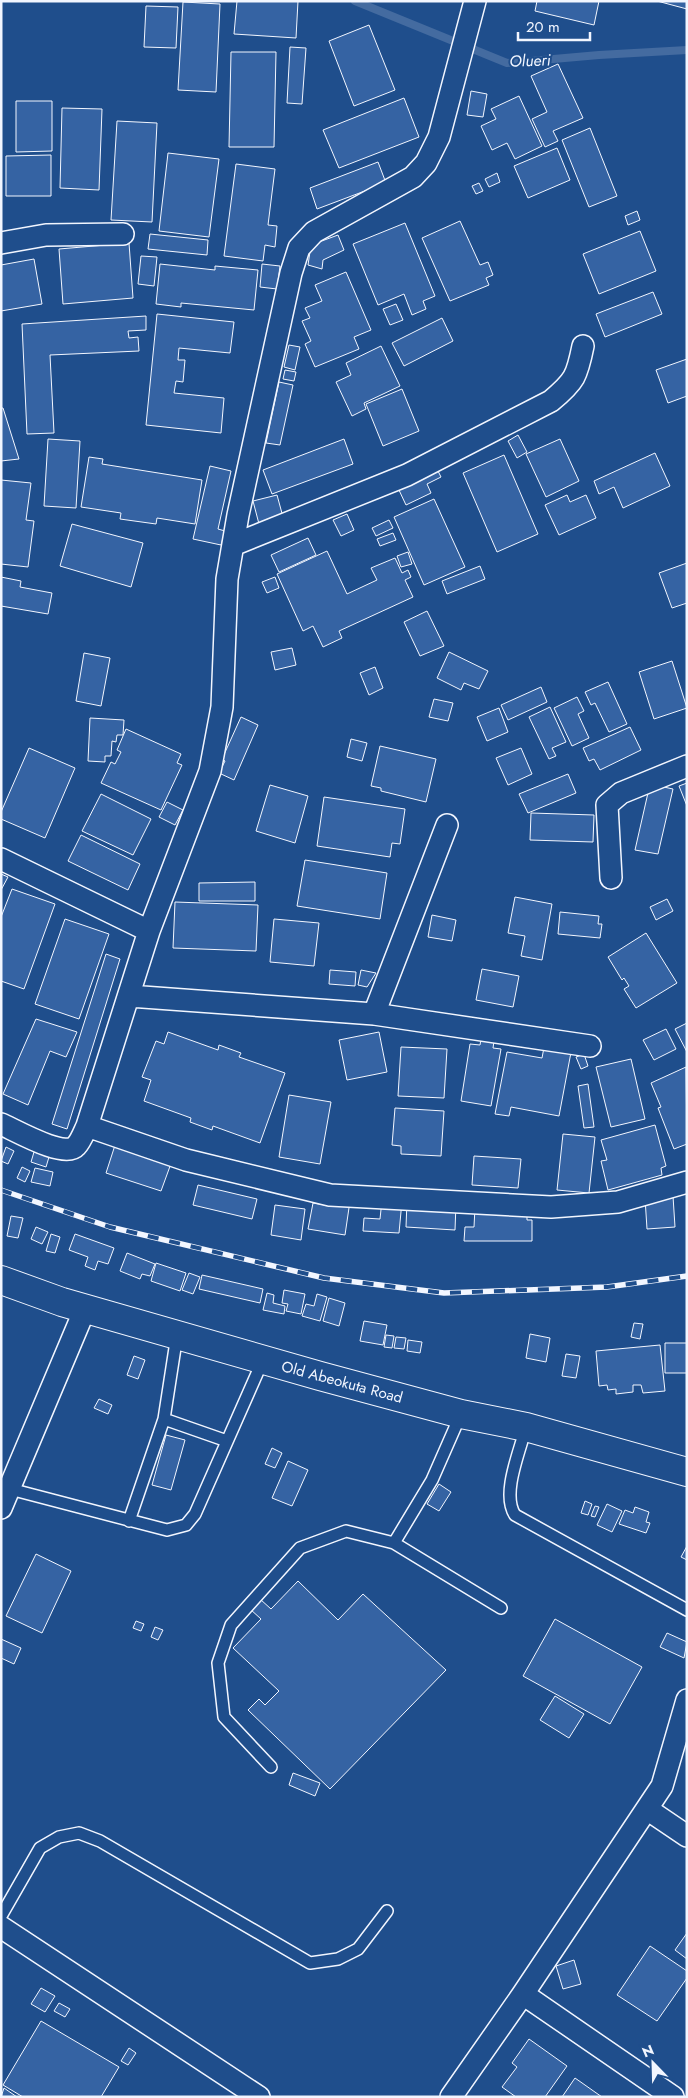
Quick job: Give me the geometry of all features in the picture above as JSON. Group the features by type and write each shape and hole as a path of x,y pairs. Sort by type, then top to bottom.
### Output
{"highway":[{"name":"Old Abeokuta Road","path":"1,1280 85,1309 263,1360 461,1414 526,1427 687,1472"}],"street":[{"path":"1,1124 55,1148 68,1151 76,1147 87,1126 130,996 149,931 210,771 222,707 227,579 291,273 299,248 314,232 413,177 426,163 439,137 475,1"},
{"path":"1,244 46,235 123,234"},
{"path":"233,545 407,475 551,401 568,387 578,373 583,346"},
{"path":"611,878 607,805 621,793 687,766"},
{"path":"374,1014 447,825"},
{"path":"1,859 149,931"},
{"path":"130,996 374,1014 590,1046"},
{"path":"87,1126 186,1160 330,1195 550,1207 618,1202 687,1182"},
{"path":"1,1508 85,1309"},
{"path":"451,2097 523,1994 662,1786 687,1700"},
{"path":"646,1809 687,1836"},
{"path":"1,1927 259,2097"},
{"path":"523,1994 673,2097"}],"lane":[{"path":"129,1521 164,1419 177,1335"},
{"path":"10,1489 166,1530 186,1525 195,1514 263,1360"},
{"path":"394,1543 432,1480 461,1414"},
{"path":"164,1419 227,1440"},
{"path":"526,1427 508,1494 509,1506 515,1515 687,1610"},
{"path":"271,1767 224,1717 218,1663 231,1625 300,1548 346,1531 394,1543 501,1608"},
{"path":"1,1916 40,1848 59,1837 79,1833 100,1840 310,1963 338,1959 358,1949 387,1911"}],"building":[{"path":"237,1 298,1 296,38 234,34"},
{"path":"537,1 599,1 594,25 535,11"},
{"path":"657,1 687,1 687,9"},
{"path":"183,2 220,4 216,92 178,90"},
{"path":"146,6 178,7 176,48 144,47"},
{"path":"369,25 395,90 354,106 329,41"},
{"path":"290,47 306,48 302,104 287,103"},
{"path":"231,52 276,52 274,147 229,147"},
{"path":"558,64 583,118 553,131 558,141 545,147 532,119 547,112 531,76"},
{"path":"471,91 487,94 483,117 467,115"},
{"path":"519,96 542,146 515,159 507,143 492,150 481,126 496,119 491,109"},
{"path":"404,98 419,137 339,168 323,130"},
{"path":"16,101 52,101 52,151 16,152"},
{"path":"62,108 102,109 99,190 60,188"},
{"path":"117,121 157,123 152,222 111,220"},
{"path":"590,128 617,196 589,207 562,140"},
{"path":"557,148 570,180 528,198 514,166"},
{"path":"168,153 219,159 209,237 159,231"},
{"path":"51,155 51,196 6,196 6,156"},
{"path":"378,162 386,183 317,209 310,188"},
{"path":"236,164 275,169 268,225 277,226 275,247 265,245 263,261 224,256"},
{"path":"497,173 500,182 489,187 485,179"},
{"path":"479,183 483,191 476,194 472,186"},
{"path":"637,211 640,220 628,225 625,216"},
{"path":"460,221 480,265 488,262 493,275 486,278 489,285 450,301 422,238"},
{"path":"405,223 435,296 423,301 426,309 412,315 404,294 378,305 353,244"},
{"path":"640,231 656,271 599,294 583,254"},
{"path":"150,234 208,240 207,255 148,249"},
{"path":"338,235 344,250 323,260 322,269 308,265 311,245"},
{"path":"129,243 133,298 63,304 59,249"},
{"path":"141,256 157,257 154,286 138,284"},
{"path":"34,259 42,304 1,311 1,265"},
{"path":"160,264 215,270 215,266 258,270 254,310 181,303 181,307 156,304"},
{"path":"262,264 280,266 277,289 260,287"},
{"path":"346,272 371,330 354,337 359,349 315,367 305,344 311,341 302,321 310,318 305,308 322,301 315,285"},
{"path":"653,292 662,314 605,337 596,314"},
{"path":"396,304 403,320 390,325 383,309"},
{"path":"157,314 234,322 230,353 179,348 178,360 185,360 183,382 176,381 174,393 224,398 221,433 146,425"},
{"path":"146,316 146,330 128,331 129,338 138,337 139,351 50,355 54,433 27,434 22,324"},
{"path":"442,318 453,341 404,366 392,343"},
{"path":"289,345 300,347 295,370 284,367"},
{"path":"381,346 400,386 364,403 366,409 352,416 336,382 351,375 346,363"},
{"path":"687,359 687,396 668,403 656,370"},
{"path":"285,370 296,372 294,381 283,379"},
{"path":"279,382 293,385 280,445 266,443"},
{"path":"402,389 419,431 383,446 366,404"},
{"path":"1,408 3,408 19,459 1,461"},
{"path":"518,435 527,452 517,458 508,441"},
{"path":"48,439 80,441 76,508 44,506"},
{"path":"344,439 353,464 272,494 263,470"},
{"path":"560,439 579,481 546,497 526,454"},
{"path":"655,453 670,486 623,508 614,487 599,494 594,481"},
{"path":"504,455 538,534 497,552 463,473"},
{"path":"89,457 103,459 102,464 202,480 195,524 157,518 156,524 120,519 121,513 81,507"},
{"path":"210,466 231,471 218,529 225,531 221,545 193,539"},
{"path":"437,469 441,477 427,484 431,493 406,505 398,488"},
{"path":"1,480 31,483 26,520 34,521 28,567 1,564"},
{"path":"277,495 283,517 259,524 253,501"},
{"path":"567,495 570,502 586,495 596,518 559,535 545,505"},
{"path":"434,499 465,567 424,585 394,517"},
{"path":"347,514 354,530 341,536 333,520"},
{"path":"389,520 393,528 376,536 372,528"},
{"path":"72,524 143,543 131,587 60,566"},
{"path":"393,533 396,540 380,546 377,539"},
{"path":"308,538 316,555 279,572 271,555"},
{"path":"327,551 347,594 377,580 371,568 395,558 402,573 408,570 411,577 405,580 413,597 339,631 342,638 323,647 313,626 303,631 277,574"},
{"path":"408,552 412,564 401,567 397,556"},
{"path":"687,563 687,603 672,608 659,573"},
{"path":"480,566 485,579 447,594 442,581"},
{"path":"1,577 21,581 20,587 52,593 48,614 1,606"},
{"path":"275,577 279,588 267,593 262,582"},
{"path":"427,611 444,646 420,656 404,622"},
{"path":"292,648 296,665 275,670 271,652"},
{"path":"449,652 488,671 479,689 464,683 461,690 437,678"},
{"path":"84,653 110,658 101,706 76,701"},
{"path":"672,661 687,708 654,719 639,672"},
{"path":"375,667 383,688 369,695 360,673"},
{"path":"608,682 627,724 609,732 595,703 591,705 585,692"},
{"path":"541,687 547,702 508,720 501,705"},
{"path":"577,697 584,711 578,714 589,738 572,746 554,708"},
{"path":"434,699 453,703 448,721 429,717"},
{"path":"550,707 566,742 552,748 556,756 549,759 529,717"},
{"path":"499,708 508,732 487,741 477,717"},
{"path":"241,717 258,725 234,780 219,773 225,761 222,759"},
{"path":"90,718 124,720 123,735 117,735 116,742 112,741 111,756 105,756 105,762 88,761"},
{"path":"630,727 641,750 600,770 594,759 589,761 583,748"},
{"path":"126,729 181,754 177,763 182,765 161,810 101,783 111,762 115,764 121,752 117,750"},
{"path":"351,739 367,743 362,761 347,757"},
{"path":"380,746 436,759 426,802 381,791 381,788 371,786"},
{"path":"29,748 75,768 45,838 1,819 1,812"},
{"path":"521,748 532,774 508,785 496,758"},
{"path":"568,774 576,793 528,813 519,794"},
{"path":"687,783 687,806 679,786"},
{"path":"650,784 673,789 658,854 635,850"},
{"path":"270,785 308,796 295,843 256,831"},
{"path":"101,794 151,819 133,855 82,831"},
{"path":"324,797 405,809 400,844 392,843 390,857 317,846"},
{"path":"167,802 183,810 175,825 159,817"},
{"path":"531,813 594,815 593,842 530,840"},
{"path":"81,835 140,864 128,890 68,861"},
{"path":"305,860 387,873 380,919 297,906"},
{"path":"1,874 8,877 1,890"},
{"path":"255,882 255,901 199,901 199,883"},
{"path":"12,889 55,904 24,989 1,981 1,917"},
{"path":"515,897 552,904 542,960 521,956 525,936 508,933"},
{"path":"667,899 673,911 656,920 650,907"},
{"path":"175,902 258,905 256,951 173,948"},
{"path":"560,912 599,916 598,924 602,924 600,938 558,934"},
{"path":"432,915 456,920 452,941 428,937"},
{"path":"65,919 109,934 79,1019 35,1004"},
{"path":"274,919 319,923 314,966 270,962"},
{"path":"646,933 677,983 636,1008 624,989 629,986 624,978 622,980 608,957"},
{"path":"106,954 120,959 67,1129 52,1124"},
{"path":"482,969 519,976 513,1007 476,1000"},
{"path":"330,970 356,972 355,986 329,984"},
{"path":"361,970 376,973 367,987 358,985"},
{"path":"36,1019 77,1032 66,1057 50,1051 28,1105 3,1094"},
{"path":"687,1023 687,1052 675,1029"},
{"path":"666,1029 676,1049 654,1060 643,1040"},
{"path":"168,1032 218,1050 219,1045 241,1053 239,1057 285,1073 260,1143 213,1126 212,1130 190,1122 191,1118 144,1101 151,1080 142,1077 156,1041 164,1044"},
{"path":"379,1032 387,1072 347,1080 339,1040"},
{"path":"482,1033 495,1035 493,1048 501,1049 491,1106 461,1101 470,1044 480,1045"},
{"path":"545,1042 572,1047 559,1116 511,1107 509,1116 495,1114 507,1052 542,1058"},
{"path":"401,1047 447,1049 444,1098 398,1096"},
{"path":"584,1054 588,1066 581,1069 576,1057"},
{"path":"631,1059 645,1119 611,1127 596,1067"},
{"path":"686,1067 687,1144 674,1149 658,1108 661,1107 651,1083"},
{"path":"588,1084 594,1127 584,1128 578,1086"},
{"path":"289,1095 331,1102 320,1164 279,1157"},
{"path":"395,1108 444,1111 441,1156 401,1154 401,1146 392,1145"},
{"path":"655,1125 666,1166 661,1168 662,1175 608,1190 601,1161 607,1160 601,1140"},
{"path":"563,1134 595,1137 589,1193 557,1190"},
{"path":"117,1139 173,1158 161,1191 106,1173"},
{"path":"6,1147 14,1151 8,1164 1,1161"},
{"path":"34,1152 49,1157 46,1167 31,1162"},
{"path":"474,1156 521,1159 518,1188 472,1185"},
{"path":"22,1167 30,1171 25,1182 17,1178"},
{"path":"35,1168 53,1172 50,1186 31,1182"},
{"path":"198,1185 257,1199 252,1219 193,1205"},
{"path":"673,1196 675,1227 647,1229 645,1198"},
{"path":"326,1198 350,1201 345,1235 308,1229 313,1203 325,1205"},
{"path":"382,1200 402,1201 399,1233 363,1231 364,1218 380,1219"},
{"path":"407,1201 456,1204 455,1230 406,1227"},
{"path":"275,1205 305,1209 301,1240 271,1235"},
{"path":"475,1207 527,1208 527,1220 532,1220 532,1241 464,1241 465,1227 474,1227"},
{"path":"11,1216 23,1218 18,1238 7,1236"},
{"path":"36,1227 48,1232 42,1244 31,1239"},
{"path":"51,1234 60,1237 55,1253 46,1251"},
{"path":"75,1234 114,1248 108,1264 98,1261 95,1270 85,1266 88,1257 69,1250"},
{"path":"127,1253 155,1264 150,1276 142,1274 140,1279 120,1271"},
{"path":"156,1263 186,1273 180,1291 151,1281"},
{"path":"189,1273 200,1277 193,1294 182,1290"},
{"path":"202,1275 263,1289 260,1303 199,1289"},
{"path":"284,1290 305,1294 301,1314 286,1311 288,1304 282,1303"},
{"path":"267,1293 274,1295 273,1303 285,1306 284,1314 263,1310"},
{"path":"317,1294 327,1297 320,1321 302,1316 306,1304 314,1306"},
{"path":"329,1298 345,1303 339,1326 323,1321"},
{"path":"364,1321 387,1325 383,1345 360,1341"},
{"path":"634,1323 643,1324 640,1339 631,1337"},
{"path":"530,1334 550,1338 546,1362 526,1358"},
{"path":"386,1335 394,1336 392,1348 384,1347"},
{"path":"396,1337 406,1338 404,1349 394,1348"},
{"path":"408,1340 422,1342 420,1353 407,1351"},
{"path":"665,1343 687,1343 687,1373 665,1373"},
{"path":"660,1345 665,1391 643,1393 641,1385 633,1385 633,1392 616,1394 616,1389 608,1390 607,1385 599,1386 596,1351"},
{"path":"566,1354 580,1356 576,1378 562,1376"},
{"path":"134,1356 145,1360 138,1379 127,1375"},
{"path":"99,1399 112,1405 108,1414 94,1408"},
{"path":"166,1435 185,1440 171,1490 152,1485"},
{"path":"272,1448 282,1453 275,1468 265,1464"},
{"path":"288,1461 308,1470 292,1506 272,1498"},
{"path":"439,1484 451,1492 439,1511 427,1504"},
{"path":"585,1501 592,1504 588,1515 581,1513"},
{"path":"607,1504 622,1511 612,1532 597,1525"},
{"path":"595,1506 599,1507 595,1517 591,1516"},
{"path":"635,1507 649,1512 646,1522 650,1523 646,1533 619,1524 625,1510 633,1513"},
{"path":"687,1546 687,1560 681,1557"},
{"path":"36,1554 71,1571 42,1633 6,1616"},
{"path":"298,1581 338,1620 363,1594 446,1670 330,1789 248,1710 259,1699 265,1705 279,1691 233,1648 261,1619 250,1609 260,1599 271,1609"},
{"path":"555,1619 642,1667 610,1724 523,1676"},
{"path":"136,1621 144,1624 141,1631 133,1628"},
{"path":"155,1627 163,1630 158,1640 151,1637"},
{"path":"667,1633 687,1642 684,1658 660,1647"},
{"path":"1,1639 21,1648 14,1664 1,1658"},
{"path":"555,1696 584,1714 569,1738 540,1720"},
{"path":"293,1773 320,1783 315,1796 289,1785"},
{"path":"687,1933 687,1959 675,1950"},
{"path":"650,1946 687,1971 687,1978 657,2021 617,1995"},
{"path":"574,1960 581,1984 563,1989 556,1966"},
{"path":"41,1988 55,1996 45,2012 31,2004"},
{"path":"59,2003 70,2009 65,2017 54,2011"},
{"path":"41,2021 119,2067 101,2097 23,2097 3,2085"},
{"path":"529,2039 567,2066 545,2097 516,2097 502,2087 517,2067 512,2063"},
{"path":"129,2048 136,2053 128,2065 121,2061"},
{"path":"575,2078 602,2097 562,2097"},
{"path":"4,2088 17,2097 1,2097"}],"waterway":[{"name":"Olueri","path":"355,1 507,63 687,50"}],"railway":[{"path":"1,1190 110,1227 324,1278 444,1293 607,1287 687,1276"}]}
